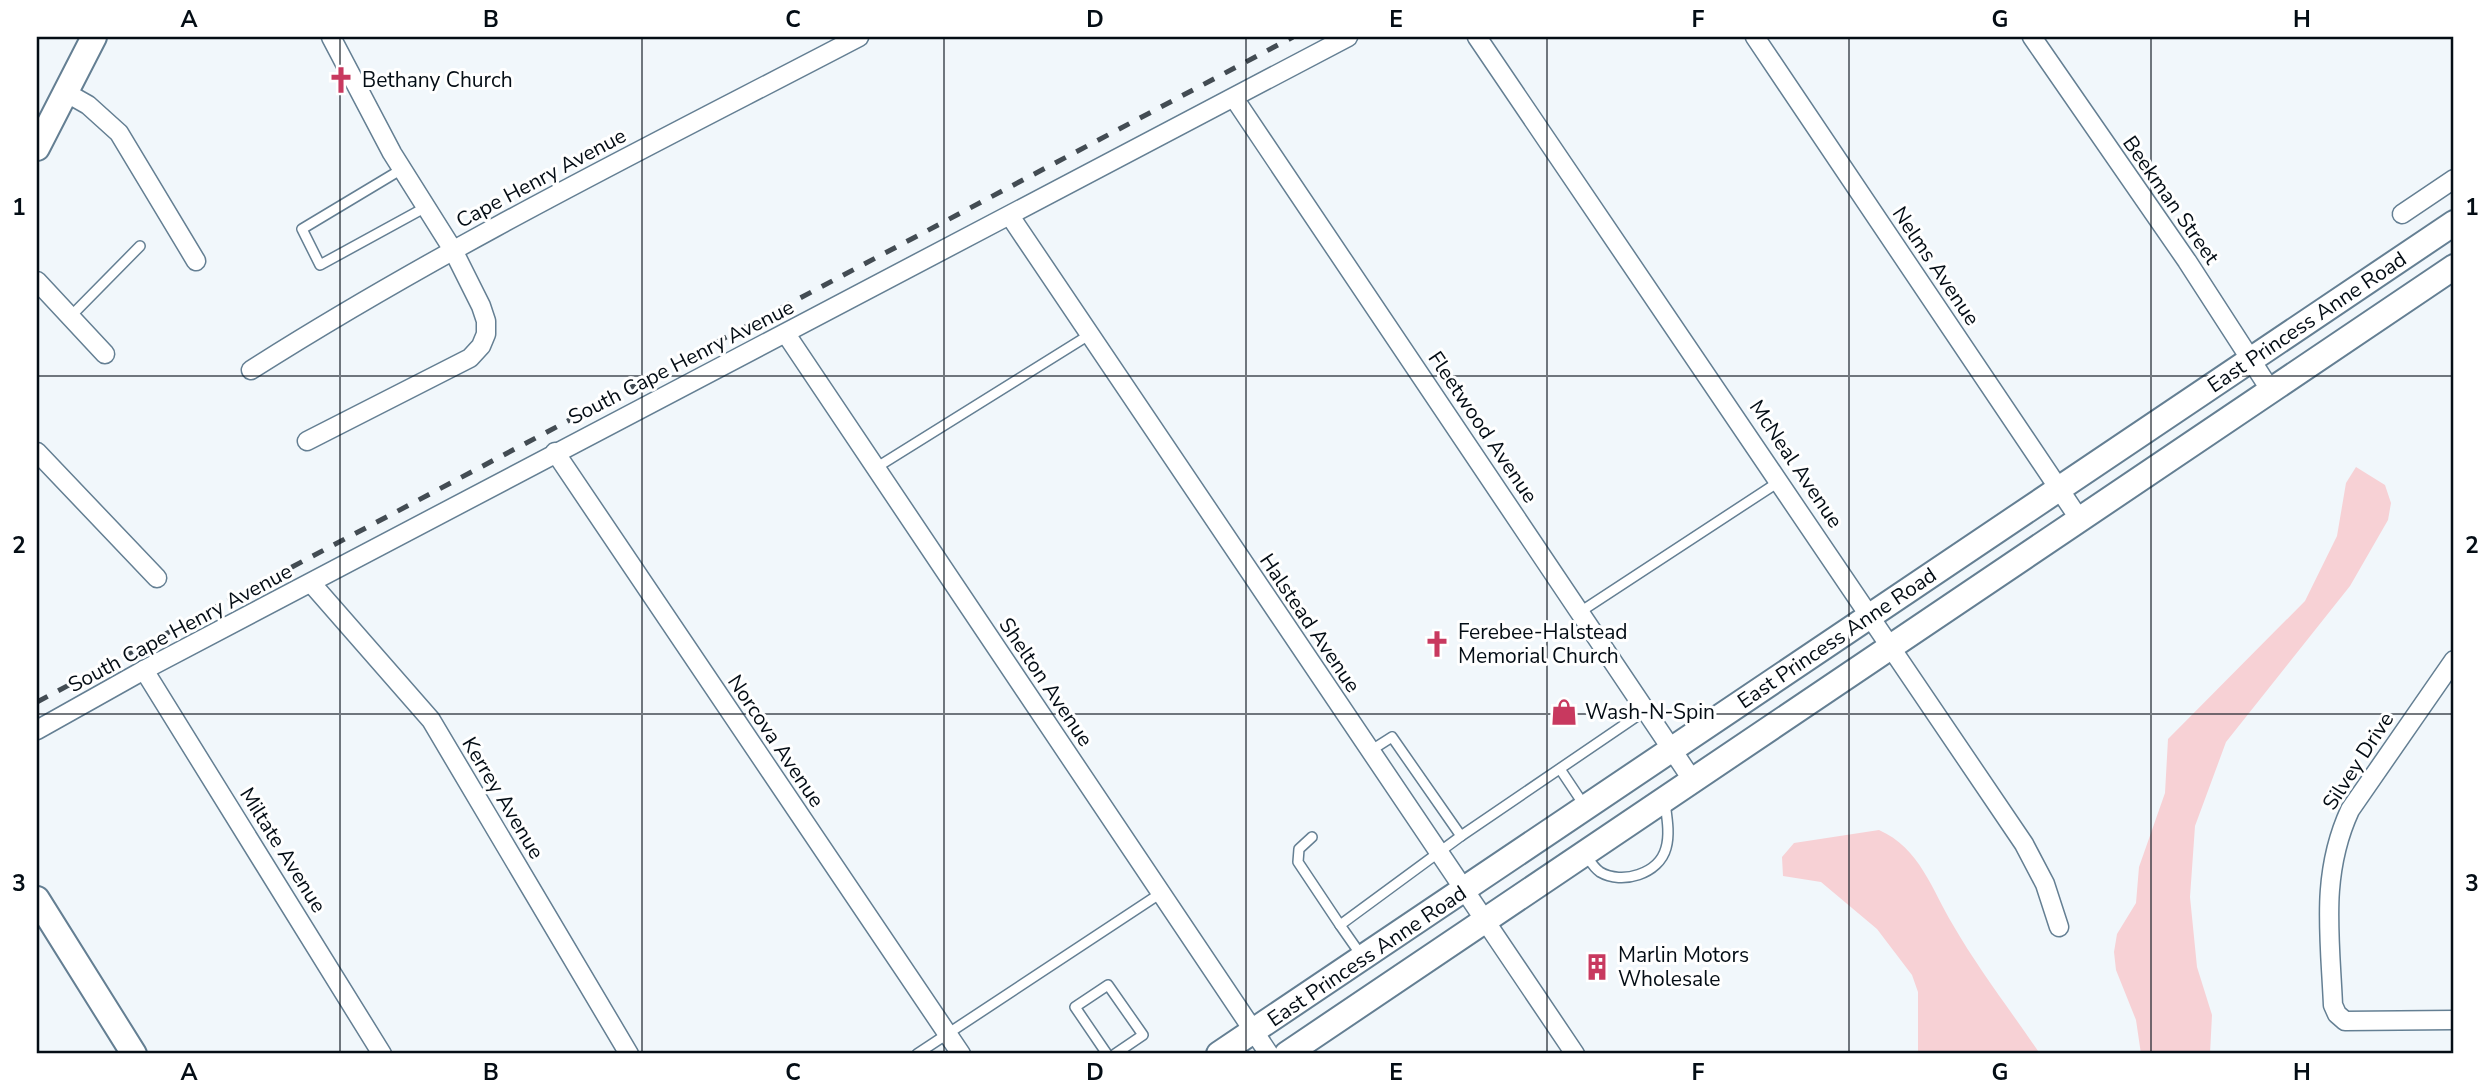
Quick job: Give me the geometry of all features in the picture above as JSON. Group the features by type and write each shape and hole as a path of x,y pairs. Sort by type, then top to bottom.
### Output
{"main road":[{"path":"37,148 94,37"},
{"name":"East Princess Anne Road","path":"1219,1054 1364,959 2454,223"},
{"name":"East Princess Anne Road","path":"1287,1054 2454,267"},
{"path":"37,899 134,1054"}],"street":[{"path":"307,441 470,358 481,346 486,321 453,250 402,169 331,37"},
{"name":"Cape Henry Avenue","path":"251,370 359,301 859,37"},
{"name":"South Cape Henry Avenue","path":"37,730 144,670 312,584 555,452 786,334 1348,37"},
{"name":"McNeal Avenue","path":"1477,37 2024,844 2045,884 2059,928"},
{"name":"Nelms Avenue","path":"1755,37 2080,520"},
{"name":"Beekman Street","path":"2032,37 2187,261 2271,391"},
{"path":"65,92 88,105 119,133 196,261"},
{"name":"Fleetwood Avenue","path":"1234,98 1693,781"},
{"path":"2402,214 2454,179"},
{"name":"Halstead Avenue","path":"1010,216 1575,1054"},
{"path":"37,281 105,355"},
{"name":"Shelton Avenue","path":"786,334 874,469 1269,1054"},
{"path":"37,452 157,578"},
{"name":"Norcova Avenue","path":"555,452 961,1054"},
{"name":"Kerrey Avenue","path":"312,584 430,720 629,1054"},
{"name":"Silvey Drive","path":"2454,660 2362,791 2340,831 2328,887 2333,1005 2337,1014 2345,1021 2454,1020"},
{"name":"Miltate Avenue","path":"144,670 382,1054"}],"lane":[{"path":"402,169 302,229 320,265 426,207"},
{"path":"70,317 140,246"},
{"path":"874,469 1089,335"},
{"path":"1580,612 1780,481"},
{"path":"1340,925 1461,836 1646,710"},
{"path":"1370,751 1392,737 1461,836"},
{"path":"1560,769 1586,808"},
{"path":"1585,854 1597,871 1607,875 1618,877 1643,874 1662,857 1666,848 1668,829 1664,800"},
{"path":"1312,837 1299,849 1298,862 1364,959"},
{"path":"917,1054 1162,893"},
{"path":"1107,1054 1075,1007 1108,985 1143,1034 1130,1050 1115,1054"}],"shaded area":[{"path":"2356,467 2385,485 2391,503 2388,520 2350,586 2226,742 2195,826 2190,897 2197,967 2212,1015 2210,1054 2141,1054 2136,1020 2116,970 2114,952 2117,934 2136,903 2139,867 2165,793 2168,739 2305,601 2337,536 2346,483"},
{"path":"1879,830 1905,848 1924,871 1973,958 2040,1054 1918,1054 1918,992 1912,975 1877,929 1821,882 1783,876 1782,857 1794,843"}],"railway":[{"path":"37,702 1293,37"}],"place":[{"name":"Bethany Church","path":"341,80"},
{"name":"Ferebee-Halstead Memorial Church","path":"1437,644"},
{"name":"Wash-N-Spin","path":"1564,712"},
{"name":"Marlin Motors Wholesale","path":"1597,967"}]}
